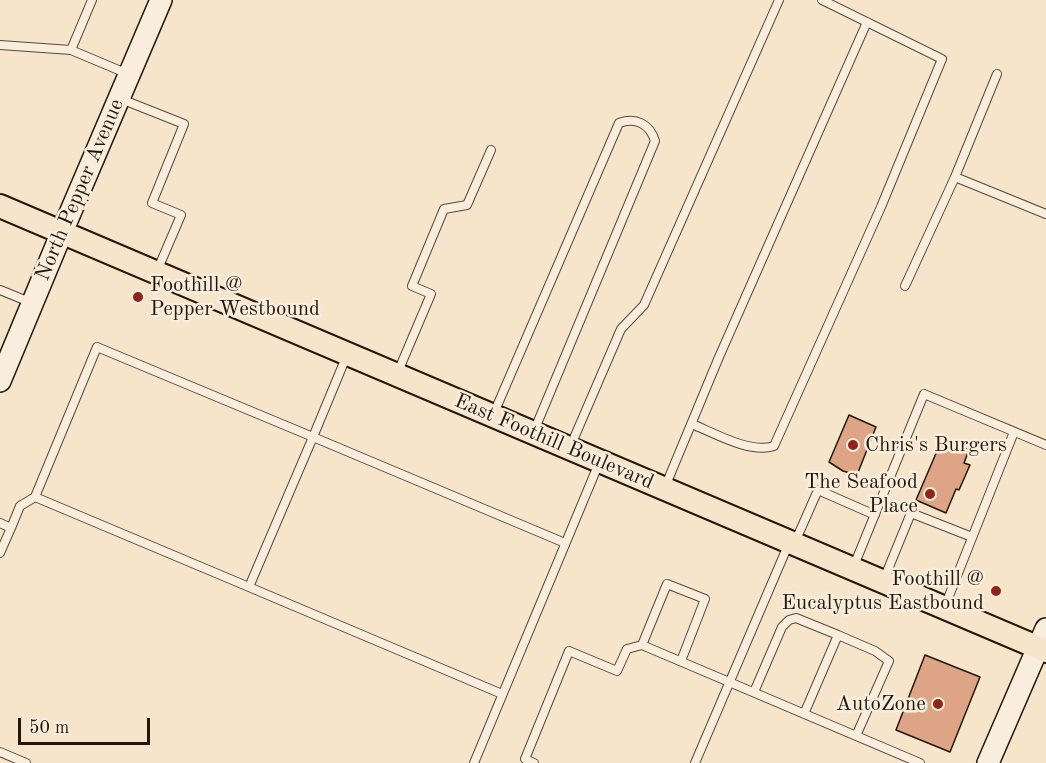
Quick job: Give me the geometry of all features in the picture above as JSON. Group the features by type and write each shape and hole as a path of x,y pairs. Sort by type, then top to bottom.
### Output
{"main road":[{"name":"North Pepper Avenue","path":"0,381 5,354 32,303 161,0"},
{"name":"East Foothill Boulevard","path":"0,206 944,608 1043,643"},
{"path":"988,763 1043,643"}],"lane":[{"path":"71,50 92,0"},
{"path":"569,448 621,329 644,306 779,0"},
{"path":"692,424 747,446 767,448 774,446 881,207 942,58 822,0"},
{"path":"664,489 719,357 867,22"},
{"path":"0,45 71,50 129,75"},
{"path":"905,286 955,177 997,74"},
{"path":"119,98 184,124 152,203 181,215 156,273"},
{"path":"493,416 619,123 628,120 642,123 652,132 656,141 533,433"},
{"path":"397,375 431,294 411,286 444,208 467,205 491,150"},
{"path":"955,177 1046,214"},
{"path":"0,290 32,303"},
{"path":"0,553 20,506 35,497 98,346 565,543"},
{"path":"249,587 348,354"},
{"path":"852,568 924,394 1046,445"},
{"path":"944,608 1014,432"},
{"path":"474,763 600,461"},
{"path":"695,763 729,682 818,490 875,515"},
{"path":"35,497 502,694"},
{"path":"883,582 911,513 972,537"},
{"path":"0,523 10,528"},
{"path":"642,645 667,584 705,599 681,661"},
{"path":"754,692 783,627 789,620 796,618 875,651 889,661 855,736"},
{"path":"804,714 838,635"},
{"path":"534,763 525,759 568,651 617,671 627,649 642,645 920,763"},
{"path":"0,752 26,763"}],"building":[{"name":"Chris's Burgers","path":"849,415 876,427 857,475 843,471 829,462"},
{"path":"945,440 969,450 964,463 970,465 946,513 916,500 940,444 943,445"},
{"name":"AutoZone","path":"925,655 980,677 950,752 896,730"}],"place":[{"name":"Foothill @ Pepper Westbound","path":"138,297"},
{"name":"Chris's Burgers","path":"853,445"},
{"name":"The Seafood Place","path":"930,494"},
{"name":"Foothill @ Eucalyptus Eastbound","path":"996,591"},
{"name":"AutoZone","path":"938,704"}]}
